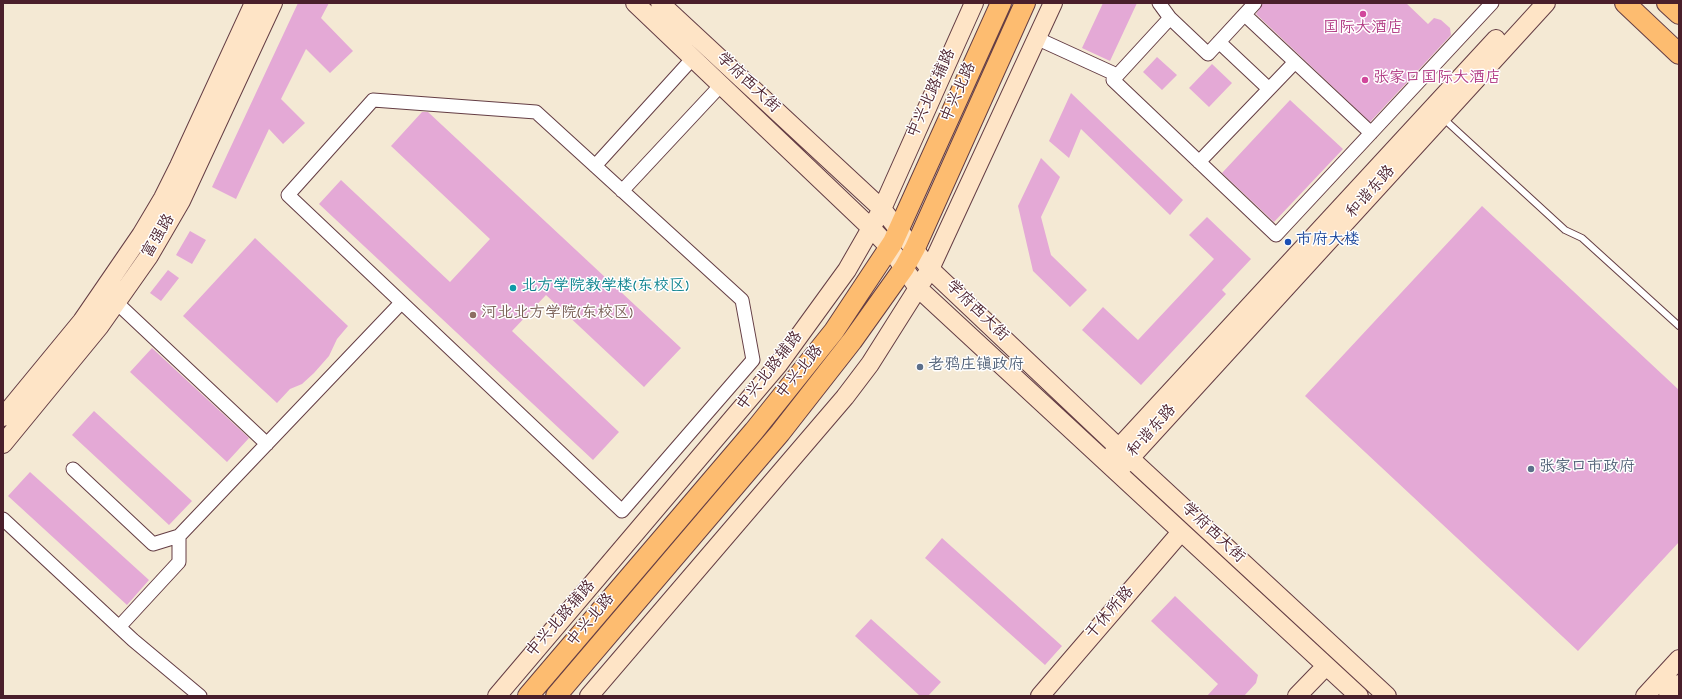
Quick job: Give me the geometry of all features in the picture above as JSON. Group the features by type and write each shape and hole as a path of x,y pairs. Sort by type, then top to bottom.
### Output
{"main road":[{"name":"富强路","path":"3,417 82,321 141,235 163,198 176,172 254,3"},
{"name":"富强路","path":"3,444 117,303 149,256 181,201 273,3"},
{"name":"学府西大街","path":"635,3 872,228 918,288 1359,696"},
{"name":"学府西大街","path":"660,3 882,209 899,228 930,269 1124,453 1387,696"},
{"name":"中兴北路辅路","path":"497,696 778,365 847,270 882,209 974,3"},
{"name":"中兴北路","path":"528,696 754,431 834,331 888,247 893,242 1001,3"},
{"name":"中兴北路","path":"556,696 780,433 852,341 904,268 915,248 1025,3"},
{"path":"589,696 845,397 870,364 930,269 1053,3"},
{"name":"和谐东路","path":"1437,113 1529,3"},
{"name":"和谐东路","path":"1112,467 1437,113 1546,3"},
{"path":"1624,3 1679,54"},
{"path":"1667,3 1679,14"},
{"name":"干休所路","path":"1040,696 1181,532"},
{"path":"1645,696 1679,659"},
{"path":"1297,696 1326,666"},
{"path":"1668,696 1679,684"}],"street":[{"path":"1159,3 1170,18 1208,54 1256,3"},
{"path":"1170,18 1113,80 1276,235 1492,3"},
{"path":"1245,15 1371,133"},
{"path":"1036,38 1117,75"},
{"path":"1219,42 1269,89"},
{"path":"594,166 693,58"},
{"path":"1199,162 1295,62"},
{"path":"622,191 722,85"},
{"path":"373,100 536,112 622,191 742,300 753,360 622,511 288,195 373,100"},
{"path":"117,303 267,444"},
{"path":"73,469 153,544 179,536 401,303"},
{"path":"3,519 119,627 200,696"},
{"path":"119,627 179,562 179,536"}],"lane":[{"path":"1437,113 1565,230 1582,238 1679,326"}],"building":[{"path":"298,3 329,3 321,18 353,51 330,73 306,49 281,99 305,123 283,144 269,129 236,199 212,187"},
{"path":"1103,3 1137,3 1110,61 1082,48"},
{"name":"张家口国际大酒店","path":"1263,3 1406,3 1428,24 1434,18 1441,20 1450,28 1451,35 1370,122 1256,14"},
{"path":"1157,57 1177,75 1162,90 1143,72"},
{"path":"1212,64 1232,83 1209,107 1189,88"},
{"path":"1071,93 1183,200 1170,215 1081,129 1069,158 1049,141"},
{"path":"1290,100 1343,149 1274,222 1222,173"},
{"name":"北方学院教学楼(东校区)","path":"422,112 428,112 681,348 644,387 546,295 512,331 619,432 593,460 319,204 341,180 450,282 490,239 391,146"},
{"path":"1041,158 1060,177 1041,217 1051,255 1087,290 1070,307 1033,271 1018,206"},
{"name":"张家口市政府","path":"1482,206 1679,390 1679,542 1578,651 1305,396"},
{"path":"1207,217 1251,259 1222,290 1226,294 1141,385 1082,330 1103,307 1138,340 1214,259 1189,235"},
{"path":"190,231 206,240 192,264 176,255"},
{"path":"255,238 348,326 337,339 329,356 314,373 302,384 290,389 277,403 183,316"},
{"path":"168,270 179,278 161,301 150,293"},
{"path":"152,348 249,438 227,462 130,372"},
{"path":"94,411 192,501 169,525 72,435"},
{"path":"30,472 149,580 127,605 8,496"},
{"path":"942,538 1062,646 1045,665 925,558"},
{"path":"1175,596 1258,675 1256,683 1244,696 1207,696 1218,684 1151,621"},
{"path":"871,619 941,682 928,696 920,696 855,636"}],"place":[{"name":"国际大酒店","path":"1363,14"},
{"name":"张家口国际大酒店","path":"1365,80"},
{"name":"市府大楼","path":"1288,242"},
{"name":"北方学院教学楼(东校区)","path":"513,288"},
{"name":"河北北方学院(东校区)","path":"473,315"},
{"name":"老鸦庄镇政府","path":"920,367"},
{"name":"张家口市政府","path":"1531,469"}]}
